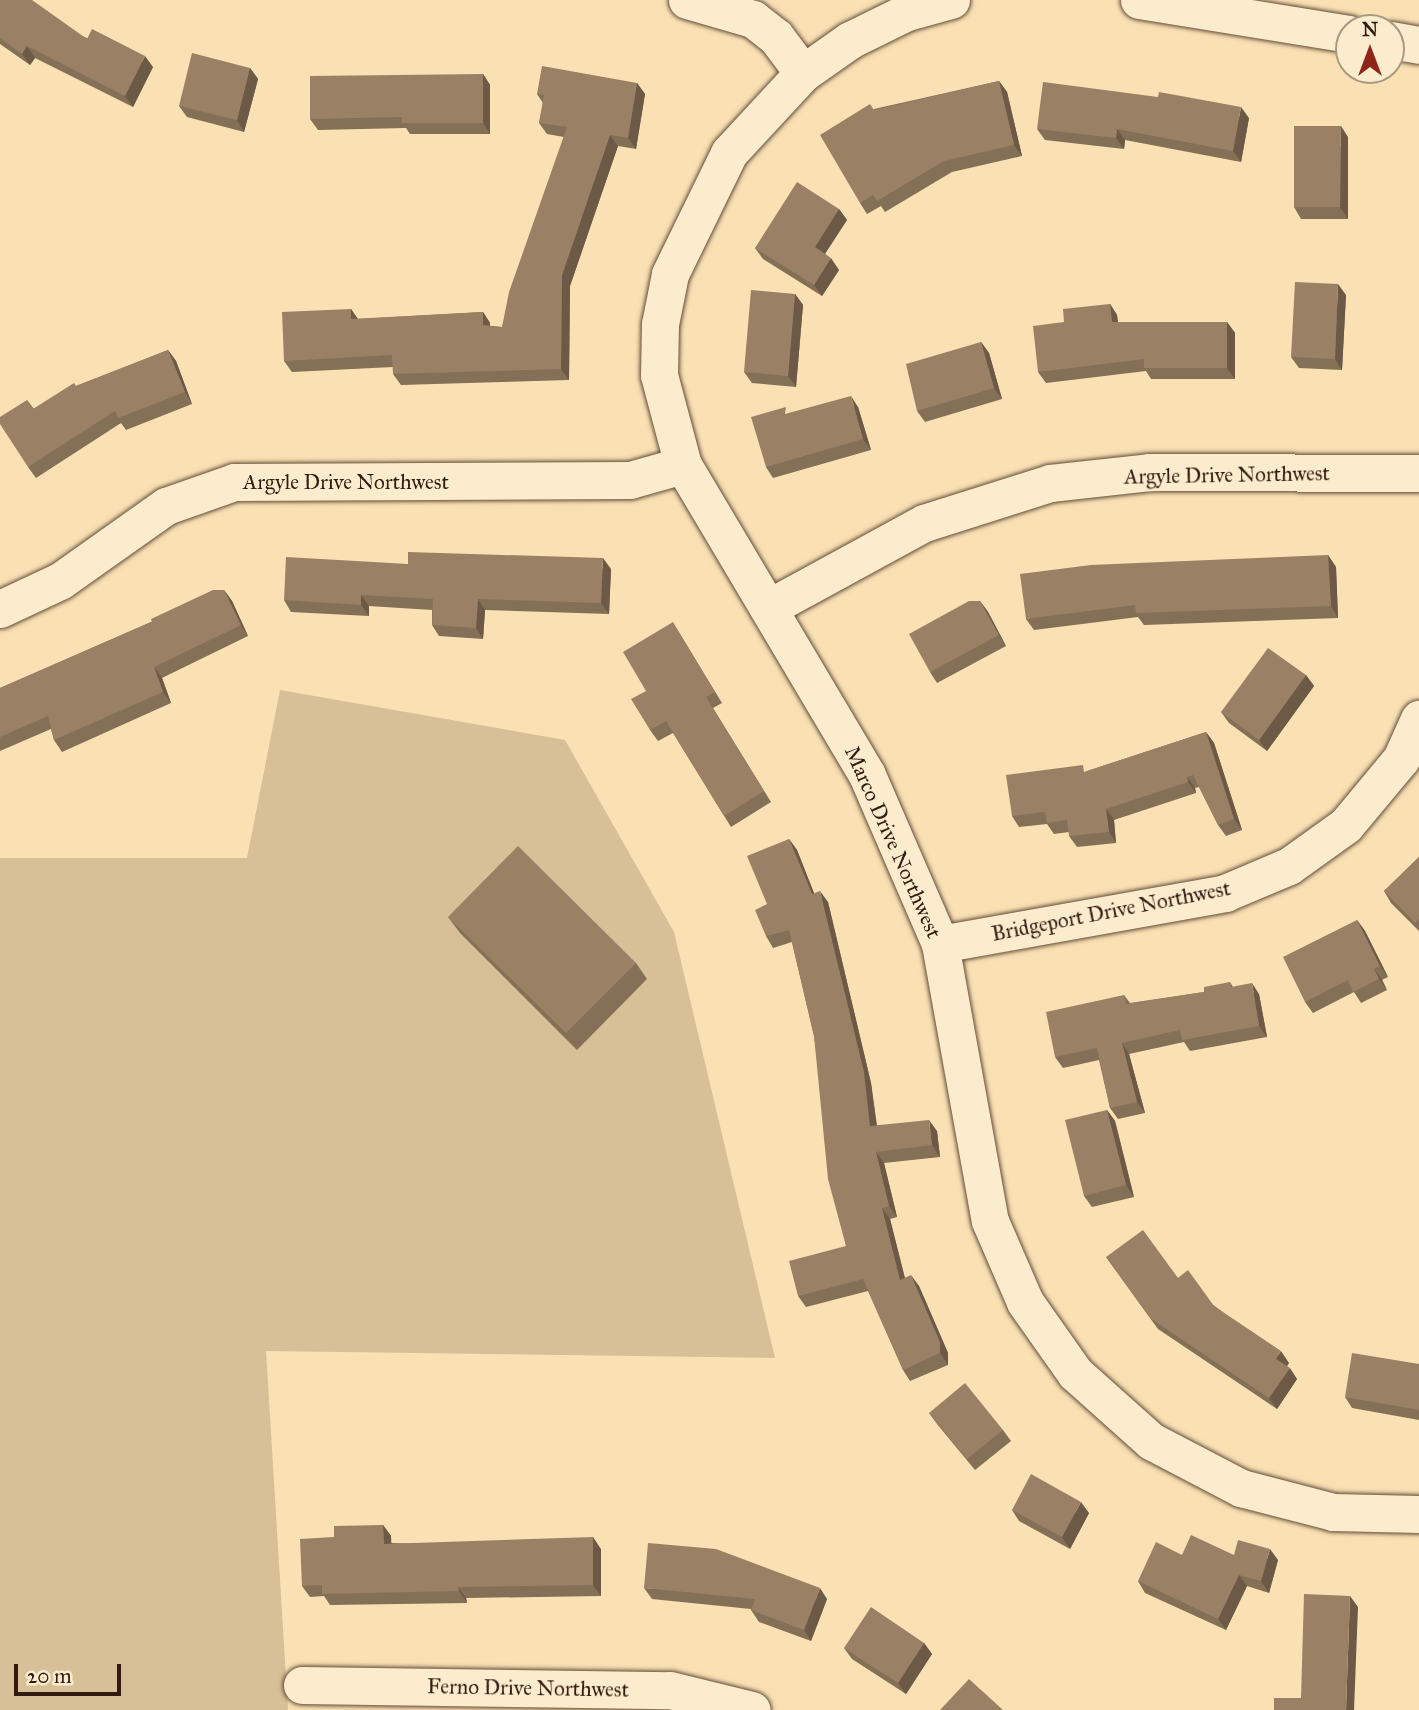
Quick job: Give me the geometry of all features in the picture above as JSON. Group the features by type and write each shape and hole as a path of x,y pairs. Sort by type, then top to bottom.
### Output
{"street":[{"path":"687,0 753,19 776,37 803,73"},
{"name":"Marco Drive Northwest","path":"951,0 908,12 850,40 803,73 729,153 670,274 660,324 659,374 683,465 867,775 940,944 990,1221 1025,1301 1075,1373 1151,1441 1241,1488 1333,1512 1419,1514"},
{"path":"1139,0 1335,32"},
{"name":"Argyle Drive Northwest","path":"0,609 60,581 166,506 234,482 630,480 683,465"},
{"name":"Argyle Drive Northwest","path":"768,608 924,523 1049,483 1149,472 1419,473"},
{"name":"Bridgeport Drive Northwest","path":"940,944 1225,893 1290,866 1346,825 1401,759 1419,719"},
{"name":"Ferno Drive Northwest","path":"302,1685 670,1690 752,1710"}],"shaded area":[{"path":"280,690 565,740 674,932 775,1358 266,1351 288,1710 0,1710 0,858 247,858"}],"building":[{"path":"0,0 32,0 87,39 92,29 145,56 125,96 27,46 22,54 0,38"},
{"path":"192,53 250,68 237,120 179,106"},
{"path":"542,66 637,83 628,138 610,135 562,275 561,369 393,374 392,355 284,361 282,312 351,309 351,319 483,312 483,325 502,327 509,292 567,127 539,123 544,95 537,94"},
{"path":"483,74 483,123 402,123 402,117 310,119 310,76"},
{"path":"999,81 1014,145 944,161 877,201 873,195 860,203 820,135 870,104 874,110"},
{"path":"1043,82 1158,97 1159,92 1241,107 1233,151 1117,129 1116,138 1037,129"},
{"path":"1294,126 1341,126 1340,207 1294,207"},
{"path":"797,182 839,209 815,247 831,258 814,285 755,248"},
{"path":"1295,282 1338,284 1335,359 1291,357"},
{"path":"751,290 795,294 788,376 744,372"},
{"path":"1110,304 1112,322 1227,322 1227,368 1144,368 1144,359 1038,372 1033,326 1064,322 1063,309"},
{"path":"981,342 994,388 917,411 906,364"},
{"path":"168,350 185,392 118,418 115,411 28,467 0,424 0,417 27,400 33,409 74,383 76,386"},
{"path":"851,396 863,439 766,467 751,417 786,407 785,414"},
{"path":"408,552 603,558 601,603 478,599 476,628 432,625 433,599 361,595 361,605 284,600 286,557 408,564"},
{"path":"1328,555 1331,606 1136,613 1135,605 1026,619 1020,574 1091,565"},
{"path":"213,590 224,590 241,625 154,667 163,692 54,740 48,716 0,737 0,688 152,622 151,619"},
{"path":"969,601 980,601 999,635 930,672 909,634"},
{"path":"673,622 715,692 706,697 764,791 724,816 666,721 650,730 631,699 646,691 623,652"},
{"path":"1268,648 1306,675 1259,740 1221,712"},
{"path":"1206,732 1234,819 1218,825 1193,775 1187,777 1188,782 1106,809 1109,832 1069,836 1067,820 1047,823 1045,812 1012,816 1006,775 1083,765 1084,772"},
{"path":"789,839 812,894 820,891 864,1072 870,1126 929,1120 932,1145 876,1152 889,1206 882,1208 900,1280 911,1275 940,1342 940,1353 903,1370 863,1279 798,1296 789,1261 846,1246 828,1179 814,1036 789,930 766,936 755,910 767,904 747,856"},
{"path":"518,846 636,963 566,1033 448,917"},
{"path":"1419,857 1419,919 1415,923 1384,891"},
{"path":"1357,920 1380,966 1374,969 1379,979 1353,992 1348,980 1305,1002 1283,957"},
{"path":"1230,982 1231,987 1252,983 1259,1026 1182,1040 1180,1030 1122,1043 1137,1102 1110,1108 1097,1048 1055,1057 1046,1012 1124,995 1126,1004 1204,992 1204,987"},
{"path":"1107,1110 1126,1185 1084,1196 1065,1120"},
{"path":"1143,1230 1178,1278 1188,1270 1214,1306 1281,1351 1276,1359 1290,1368 1269,1398 1150,1318 1106,1257"},
{"path":"1352,1353 1419,1364 1419,1410 1345,1397"},
{"path":"965,1383 1003,1430 967,1459 929,1413"},
{"path":"1031,1474 1081,1502 1062,1537 1012,1510"},
{"path":"383,1525 384,1544 593,1537 593,1585 458,1587 459,1591 322,1594 322,1585 302,1586 300,1539 334,1537 334,1526"},
{"path":"1191,1535 1234,1555 1238,1540 1270,1549 1261,1581 1239,1575 1218,1619 1138,1581 1156,1542 1182,1555"},
{"path":"648,1543 716,1549 820,1588 804,1630 751,1610 755,1599 644,1588"},
{"path":"1304,1594 1350,1596 1346,1710 1274,1710 1274,1698 1301,1698"},
{"path":"871,1607 924,1643 898,1683 844,1648"},
{"path":"969,1679 1003,1710 940,1710"}]}
